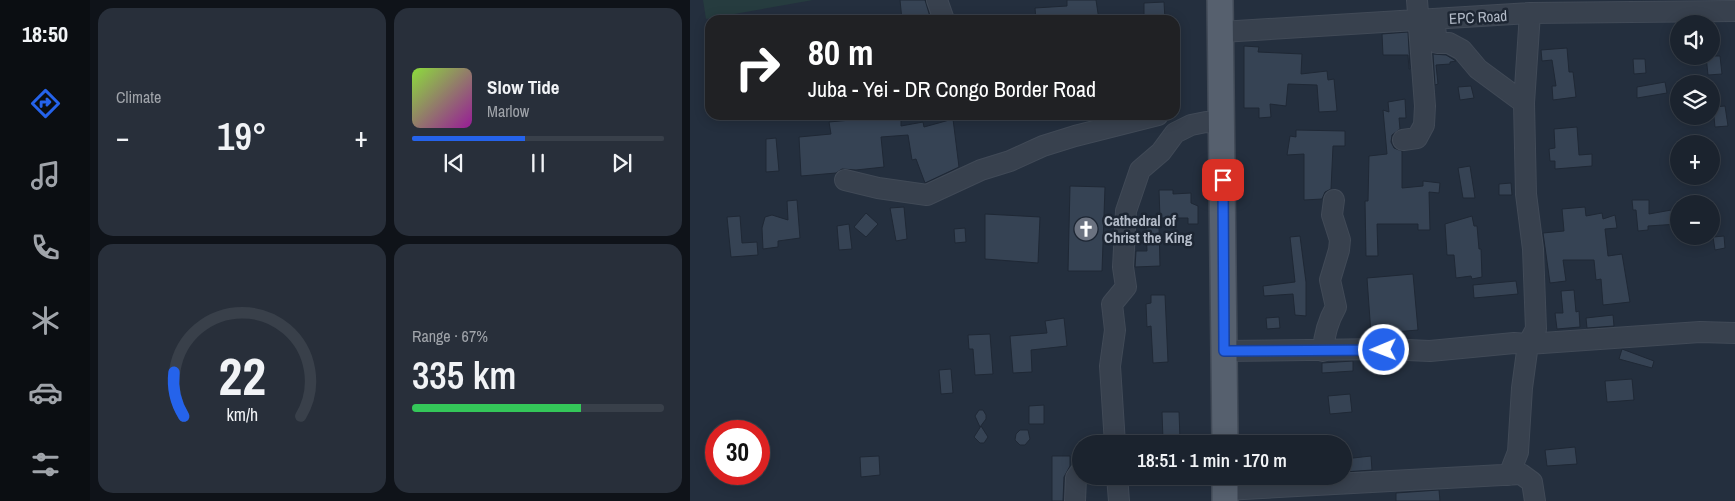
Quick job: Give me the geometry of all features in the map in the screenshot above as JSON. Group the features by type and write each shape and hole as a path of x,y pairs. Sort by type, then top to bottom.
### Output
{"main road":[{"path":"1220,0 1225,435"}],"street":[{"path":"937,0 942,15"},
{"name":"EPC Road","path":"1221,32 1423,13 1507,8 1530,13 1693,5 1735,11"},
{"path":"1423,13 1437,44 1450,43 1462,50 1478,69 1524,103"},
{"path":"1403,140 1417,138 1424,125 1420,36 1423,13"},
{"path":"1509,475 1518,452 1522,388 1528,344 1536,329 1533,249 1526,194 1524,103 1530,13"},
{"path":"845,180 878,188 927,195 981,170 1010,161 1043,146 1141,120"},
{"path":"1111,435 1110,366 1115,330 1112,304 1126,287 1124,267 1126,211 1140,170 1161,152 1183,120 1222,123"},
{"path":"1323,351 1329,319 1336,306 1330,280 1340,240 1332,215 1334,200"},
{"path":"1224,351 1430,351 1514,343 1528,344 1700,332 1735,333"},
{"path":"1225,489 1521,474 1532,482 1535,501"},
{"path":"1075,501 1076,485"},
{"path":"1118,485 1119,501"}],"green space":[{"path":"703,0 813,0 729,15 705,15"}],"building":[{"path":"900,0 925,0 930,15 902,15"},
{"path":"1067,0 1096,0 1098,15 1036,15 1035,8 1067,6"},
{"path":"1164,2 1165,15 1144,15 1144,3"},
{"path":"1408,32 1410,69 1408,55 1383,55 1382,34"},
{"path":"1244,46 1259,47 1258,52 1302,54 1301,74 1327,71 1328,80 1334,79 1337,111 1319,112 1317,85 1288,84 1286,106 1270,104 1271,117 1259,118 1259,108 1244,108"},
{"path":"1567,48 1569,72 1573,72 1576,97 1553,100 1552,86 1556,86 1552,60 1542,61 1541,50"},
{"path":"1433,54 1446,55 1456,61 1450,62 1450,64 1436,65 1438,84 1435,85"},
{"path":"1720,56 1722,74 1708,75 1707,65 1720,65"},
{"path":"1633,59 1645,59 1646,73 1634,74"},
{"path":"1665,82 1667,93 1637,98 1637,87"},
{"path":"1471,86 1474,98 1460,100 1458,87"},
{"path":"1405,99 1406,118 1399,118 1400,129 1392,135 1391,142 1394,148 1402,151 1402,188 1423,186 1423,181 1440,183 1439,193 1429,192 1430,230 1418,230 1418,224 1377,224 1378,256 1366,256 1365,201 1368,201 1369,156 1387,154 1383,110 1389,112 1388,102"},
{"path":"1720,106 1725,106 1728,126 1715,127 1715,125 1720,125"},
{"path":"901,120 901,126 923,122 924,127 953,120 959,167 925,183 916,159 912,160 908,135 881,137 884,167 856,170 842,169 836,173 801,176 799,137 831,134 829,122"},
{"path":"1577,127 1579,155 1592,154 1592,166 1555,169 1555,161 1550,161 1549,149 1555,148 1554,129"},
{"path":"1296,130 1345,131 1345,146 1333,146 1331,189 1325,192 1322,199 1304,200 1304,154 1287,155 1290,136 1296,137"},
{"path":"776,138 779,171 766,172 766,139"},
{"path":"1470,166 1475,198 1463,198 1458,168"},
{"path":"1511,183 1512,195 1499,195 1499,184"},
{"name":"Cathedral of Christ the King","path":"1070,186 1105,187 1102,271 1068,271"},
{"path":"1159,190 1173,190 1173,194 1191,193 1191,203 1198,206 1198,224 1188,224 1188,218 1160,218"},
{"path":"797,200 800,238 778,241 778,247 763,249 762,228 765,217 772,215 788,220 787,201"},
{"path":"1632,200 1649,200 1649,214 1670,210 1670,225 1648,226 1648,230 1638,231 1636,210 1633,210"},
{"path":"904,207 907,239 896,241 890,208"},
{"path":"1585,207 1586,216 1602,213 1603,219 1615,215 1617,228 1605,229 1608,256 1622,254 1630,302 1603,305 1601,279 1596,280 1594,260 1563,260 1566,281 1550,283 1543,233 1564,231 1562,209"},
{"path":"866,213 878,224 866,237 854,227"},
{"path":"985,214 1040,217 1038,263 985,259"},
{"path":"740,216 742,243 757,242 758,255 731,257 727,217"},
{"path":"1472,216 1474,226 1477,226 1479,249 1481,249 1482,277 1472,279 1471,276 1456,278 1454,255 1447,255 1445,224"},
{"path":"849,224 852,249 839,250 837,226"},
{"path":"1159,225 1160,266 1135,267 1136,251 1147,251 1146,226"},
{"path":"965,228 966,242 955,243 954,229"},
{"path":"1300,236 1306,282 1306,316 1295,315 1293,294 1264,296 1263,286 1295,282 1290,237"},
{"path":"1720,236 1724,236 1725,248 1715,250 1714,245 1720,245"},
{"path":"1413,274 1418,330 1371,334 1367,278"},
{"path":"1516,281 1518,294 1474,298 1473,285"},
{"path":"1574,290 1576,312 1579,311 1580,327 1557,329 1555,313 1563,313 1561,291"},
{"path":"1151,295 1165,295 1168,362 1153,363 1151,326 1147,327 1146,304 1151,303"},
{"path":"1613,315 1614,326 1587,328 1586,318"},
{"path":"1279,317 1280,328 1267,329 1266,318"},
{"path":"1064,318 1067,346 1031,350 1032,372 1013,373 1010,336 1047,333 1045,321"},
{"path":"990,334 993,374 975,375 973,349 969,349 968,335"},
{"path":"1622,349 1654,361 1652,368 1619,359"},
{"path":"1353,361 1353,371 1322,373 1322,363"},
{"path":"951,369 953,393 941,394 939,370"},
{"path":"1632,379 1634,400 1607,402 1605,381"},
{"path":"1350,394 1352,412 1330,414 1328,396"},
{"path":"1044,405 1044,424 1029,424 1029,406"},
{"path":"979,410 983,410 986,415 986,419 980,427 975,416"},
{"path":"1162,412 1179,412 1180,435 1163,435"},
{"path":"981,426 988,437 984,443 980,443 974,437"},
{"path":"1020,430 1028,430 1030,439 1025,445 1020,445 1015,440 1016,434"},
{"path":"1575,447 1577,464 1547,466 1545,450"},
{"path":"879,456 880,475 861,477 860,457"},
{"path":"1052,456 1070,456 1070,466 1064,477 1063,501 1052,501"},
{"path":"1371,456 1372,470 1352,471 1352,458"},
{"path":"1439,490 1440,501 1396,501 1396,493"}],"place":[{"name":"Cathedral of Christ the King","path":"1086,229"}],"route":[{"path":"1223,180 1224,351 1384,350"}]}
